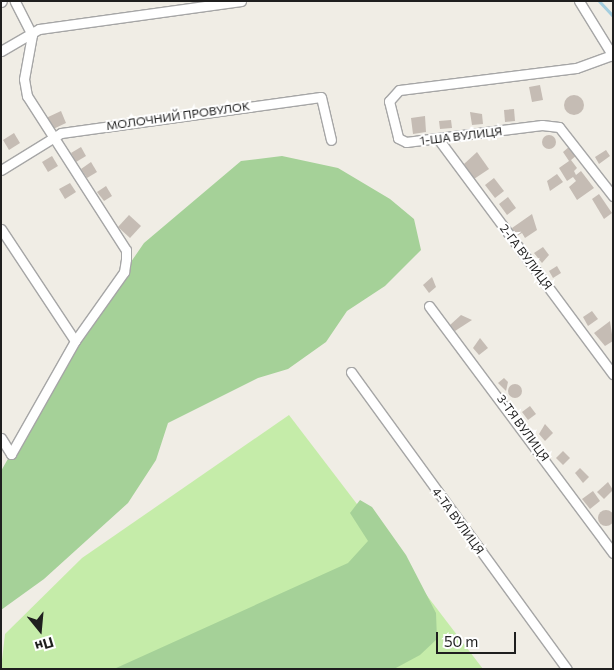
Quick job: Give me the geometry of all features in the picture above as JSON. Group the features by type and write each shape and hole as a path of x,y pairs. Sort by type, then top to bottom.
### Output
{"street":[{"path":"1,438 11,454 75,341 124,272 126,250 27,96 24,79 32,35 15,1"},
{"path":"1,51 32,35 39,29 242,1"},
{"path":"579,1 612,55"},
{"name":"1-ША ВУЛИЦЯ","path":"612,55 576,68 392,92 389,105 398,138 412,142 556,126 566,134 613,196"},
{"name":"МОЛОЧНИЙ ПРОВУЛОК","path":"1,170 53,139 83,128 321,98 331,140"},
{"name":"2-ГА ВУЛИЦЯ","path":"439,140 613,374"},
{"path":"1,229 75,341"},
{"name":"3-ТЯ ВУЛИЦЯ","path":"429,306 613,553"},
{"name":"4-ТА ВУЛИЦЯ","path":"351,372 567,669"}],"green space":[{"path":"282,156 338,168 390,199 414,219 421,250 385,286 347,311 326,342 288,369 258,378 168,423 156,460 128,503 44,579 1,610 1,471 69,352 144,243 241,161"},
{"path":"289,415 483,669 1,669 5,634 82,558"},
{"path":"360,500 372,507 406,555 436,613 437,639 420,655 394,669 114,669 348,563 368,541 350,513"}],"building":[{"path":"540,85 543,100 532,102 529,87"},
{"path":"574,95 581,98 584,105 581,112 574,115 567,112 564,105 567,98"},
{"path":"514,109 515,121 505,122 504,110"},
{"path":"61,111 66,123 51,130 46,118"},
{"path":"470,112 482,114 483,124 472,125"},
{"path":"425,116 426,132 413,134 411,118"},
{"path":"451,120 452,128 440,129 439,121"},
{"path":"14,133 20,143 9,150 3,140"},
{"path":"549,135 554,137 556,142 554,147 549,149 544,147 542,142 544,137"},
{"path":"570,146 577,155 571,160 577,168 574,171 576,175 581,171 594,188 577,200 569,187 576,181 573,177 567,181 559,168 569,161 563,152"},
{"path":"81,147 86,156 76,162 71,153"},
{"path":"606,150 610,156 599,164 595,157"},
{"path":"477,152 489,169 474,179 464,164"},
{"path":"52,156 58,166 48,172 42,162"},
{"path":"91,162 97,172 87,178 81,169"},
{"path":"557,174 563,182 550,191 547,181"},
{"path":"494,178 504,191 495,198 485,185"},
{"path":"70,183 76,192 65,199 59,189"},
{"path":"106,186 112,196 104,201 97,192"},
{"path":"599,194 612,213 604,219 592,199"},
{"path":"508,197 516,208 507,215 499,204"},
{"path":"532,214 537,230 525,238 522,233 517,236 512,228"},
{"path":"129,215 141,226 130,238 118,227"},
{"path":"543,247 549,255 542,263 534,253"},
{"path":"557,266 561,273 553,278 549,271"},
{"path":"432,277 436,287 429,293 423,285"},
{"path":"592,311 598,319 588,326 583,317"},
{"path":"461,315 472,320 455,331 450,325"},
{"path":"610,321 613,341 605,346 594,333"},
{"path":"480,338 488,348 479,355 473,348"},
{"path":"504,378 508,382 506,391 498,383"},
{"path":"515,384 520,386 522,391 520,396 515,398 510,396 508,391 510,386"},
{"path":"530,406 536,414 528,420 522,412"},
{"path":"545,424 553,433 545,441 539,434"},
{"path":"563,451 570,458 563,465 556,458"},
{"path":"580,468 589,477 583,483 575,473"},
{"path":"608,482 613,490 604,499 597,492"},
{"path":"593,491 600,501 590,509 582,499"},
{"path":"603,510 609,510 614,515 612,524 603,526 598,521 598,515"}],"waterway":[{"path":"599,1 613,16"}]}
